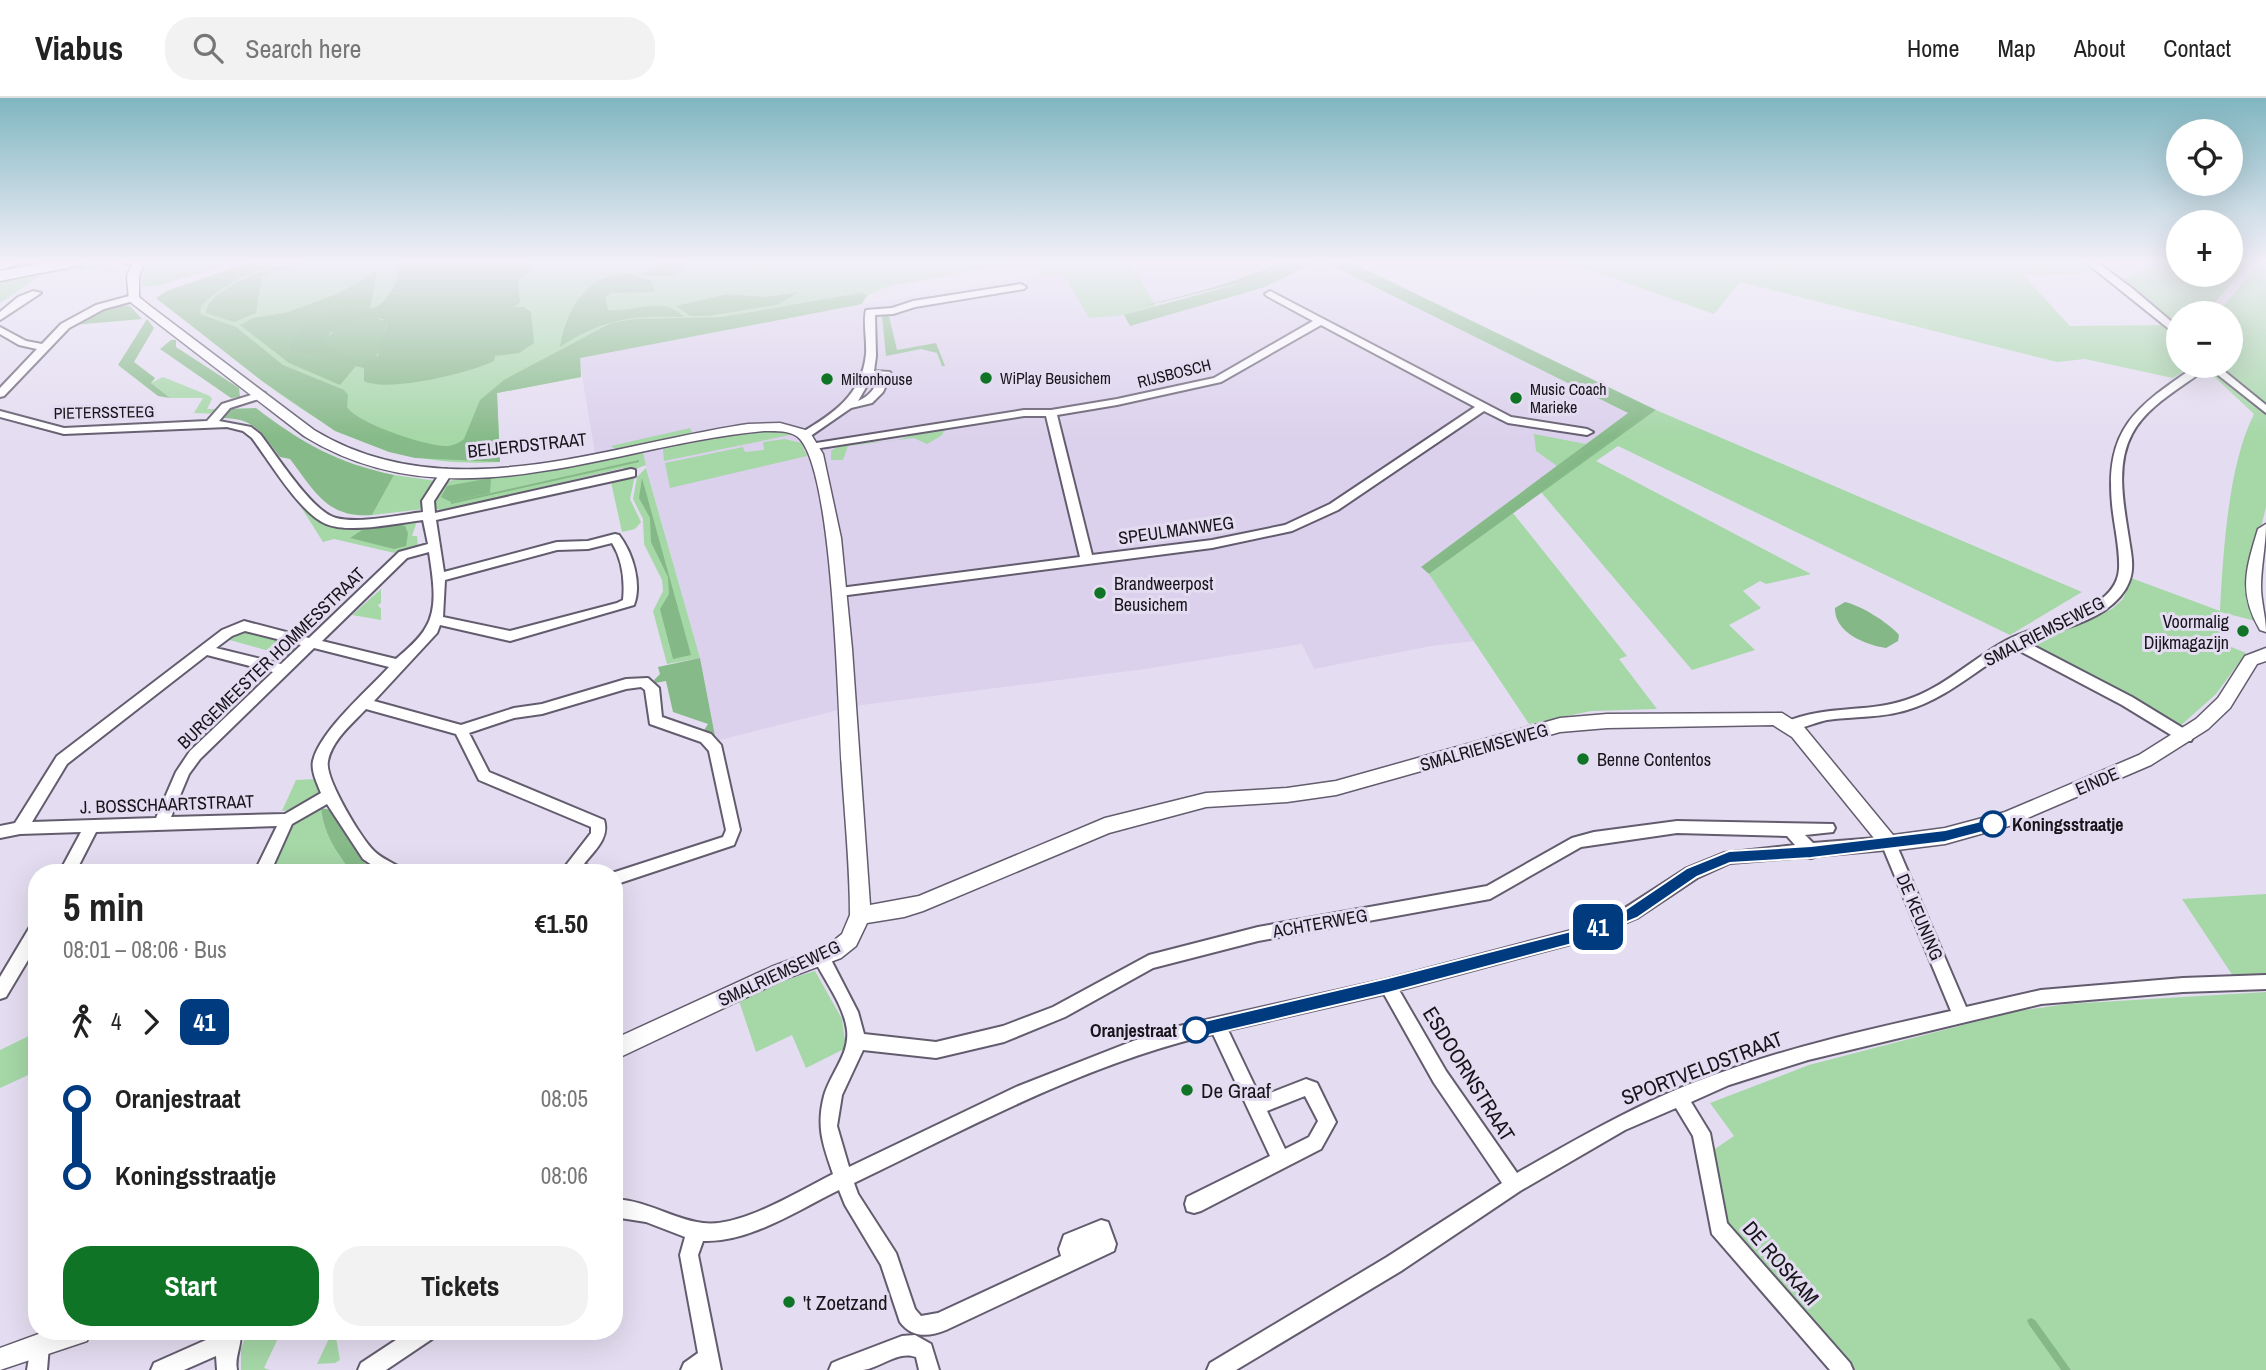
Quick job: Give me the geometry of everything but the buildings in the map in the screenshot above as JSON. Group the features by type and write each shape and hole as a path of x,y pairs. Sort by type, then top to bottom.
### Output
{"street":[{"path":"0,394 15,381 53,335 75,319"},
{"name":"BEIJERDSTRAAT","path":"157,319 334,447 379,464 446,473 490,473 553,466 764,427 814,439"},
{"path":"860,915 840,592 822,473 814,439 850,405 869,374 873,350 871,319"},
{"path":"1317,319 1518,424 1587,432"},
{"name":"RIJSBOSCH","path":"814,439 1024,413 1051,413 1184,389 1217,380 1320,321"},
{"path":"0,330 23,343 42,347"},
{"path":"850,405 866,402 878,393 886,374 869,374"},
{"name":"SMALRIEMSEWEG","path":"623,1046 778,973 821,957 849,940 860,915 904,909 923,903 1105,826 1158,810 1206,800 1287,795 1336,788 1560,725 1607,721 1769,717 1791,726 1811,718 1862,714 1907,705 2014,642 2106,603 2122,584 2126,562 2118,507 2116,460 2120,441 2139,415 2187,378"},
{"path":"2227,378 2266,410"},
{"path":"211,424 226,406 261,395"},
{"name":"SPEULMANWEG","path":"840,592 1212,544 1288,528 1334,507 1483,407"},
{"path":"1051,413 1087,560"},
{"name":"PIETERSSTEEG","path":"0,414 64,431 211,424 227,424 247,429 310,508 330,521 352,524 428,516 631,473"},
{"path":"382,864 368,855 329,795 321,778 320,762 330,739 437,620 438,578 428,501 446,473"},
{"path":"2266,528 2251,579 2253,602 2266,626"},
{"path":"437,620 510,636 621,606 629,602 632,593 621,544 615,538 588,545 557,546 438,578"},
{"name":"BURGEMEESTER HOMMESSTRAAT","path":"162,822 183,772 195,755 403,555 433,547"},
{"path":"20,828 62,760 204,650 244,626 399,665"},
{"path":"2014,642 2127,701 2186,737"},
{"path":"204,650 284,670"},
{"name":"EINDE","path":"1889,843 1945,836 2009,819 2145,760 2186,737 2224,703 2250,660 2266,654"},
{"path":"363,704 461,730 514,713 542,709 626,684 643,682 652,688 655,720 706,738 716,749 733,830 729,841 623,876"},
{"name":"DE KEUNING","path":"1791,726 1889,843 1962,1017"},
{"path":"461,730 484,776 600,824 598,835 576,864"},
{"name":"J. BOSSCHAARTSTRAAT","path":"0,832 20,828 162,822 287,820 329,795"},
{"path":"266,864 287,820"},
{"path":"72,864 92,826"},
{"name":"ACHTERWEG","path":"856,1041 936,1050 1004,1034 1059,1012 1149,962 1270,932 1490,892 1577,842 1594,838 1677,827 1791,830 1828,828"},
{"path":"1791,830 1811,852"},
{"path":"623,1209 640,1211 707,1235 738,1229 1022,1093 1133,1049 1576,936 1632,913 1692,873 1729,857 1811,852 1889,843"},
{"path":"0,992 28,947"},
{"path":"821,957 850,1012 856,1041 833,1095 828,1126 842,1177 863,1222 889,1260 907,1315 916,1325 939,1323 1072,1259"},
{"name":"SPORTVELDSTRAAT","path":"1217,1370 1394,1264 1514,1185 1631,1117 1727,1078 1808,1052 2041,997 2081,992 2266,982"},
{"name":"ESDOORNSTRAAT","path":"1388,986 1440,1077 1514,1185"},
{"path":"1217,1026 1281,1160"},
{"path":"1195,1203 1315,1143 1327,1122 1311,1089 1306,1087 1255,1107"},
{"name":"DE ROSKAM","path":"1679,1098 1701,1133 1719,1227 1843,1370"},
{"path":"691,1370 710,1364 689,1255 696,1233"},
{"path":"0,1360 38,1358 66,1340"},
{"path":"161,1370 225,1340"},
{"path":"227,1370 225,1360 232,1340"},
{"path":"368,1370 413,1340"},
{"path":"839,1370 852,1363 915,1345 924,1351 929,1370"}],"shaded area":[{"path":"83,319 138,319 74,325"},
{"path":"147,319 154,328 134,362 155,378 151,383 170,398 158,396 118,365"},
{"path":"183,319 782,319 580,358 581,377 497,393 500,462 445,461 396,453 353,437 314,417"},
{"path":"183,319 215,319 236,327 283,365 344,390 348,395 347,407 364,420 426,443 451,446 464,439 480,400 504,380 611,323 633,319 782,319 580,358 581,377 497,393 500,462 415,458 389,452 335,431 262,381"},
{"path":"250,319 319,319 288,346 289,350 356,366 340,385 289,363 240,325"},
{"path":"316,319 356,319 330,333 327,343 360,363 378,356 379,342 387,326 383,319 532,319 534,343 519,353 495,356 494,361 467,371 409,383 375,384 364,381 364,368 289,350 288,346"},
{"path":"353,319 387,322 376,358 360,363 327,343 333,332"},
{"path":"627,319 605,324 560,347 567,320"},
{"path":"782,319 1440,319 1628,413 1421,567 1429,574 1475,641 1431,646 1314,669 1302,644 1145,669 854,706 720,740 715,736 700,658 640,445 595,453 579,358"},
{"path":"882,319 890,319 897,350 936,343 945,366 942,366 937,353 921,349 886,356"},
{"path":"1126,319 1153,319 1130,326"},
{"path":"1440,319 1469,319 1656,410 1429,574 1421,567 1628,413"},
{"path":"1461,319 1646,408 1647,412 1448,560 1443,561 1441,557 1643,410"},
{"path":"1888,319 2064,319 2070,326 2166,327 2166,376 2085,359 2057,362"},
{"path":"2243,319 2266,319 2266,406 2231,378 2243,378"},
{"path":"171,340 176,340 176,347 239,388 240,397 231,398 160,349"},
{"path":"163,377 210,396 212,399 207,409 225,409 221,414 194,413 203,398 170,398 151,383"},
{"path":"2216,378 2224,378 2266,412 2266,507 2246,589 2251,612 2260,622 2220,612 2219,642 2246,653 2216,694 2179,727 2032,644 2112,609 2123,599 2131,578 2220,611 2228,510 2238,458 2254,414"},
{"path":"256,408 289,432 337,458 394,475 372,515 357,515 333,507 323,500 290,459 280,457 255,427 240,420 218,418 225,409"},
{"path":"1656,410 2082,592 2010,635 1618,446 1596,461 1811,574 1766,584 1760,581 1743,591 1761,608 1729,625 1755,650 1692,670 1541,492"},
{"path":"948,426 941,436 927,444 914,438 894,440"},
{"path":"690,428 692,432 688,436 618,451 611,446"},
{"path":"780,430 795,434 664,461 663,449 741,432"},
{"path":"1534,434 1586,444 1557,466 1536,451"},
{"path":"785,439 801,443 807,456 670,488 665,463 743,447 745,452 764,450 763,442"},
{"path":"885,441 848,446 843,460 831,460 831,451 848,443"},
{"path":"643,453 646,465 628,472 623,468 443,511 434,508 439,490 456,478 550,470"},
{"path":"639,462 451,504 451,502"},
{"path":"646,468 700,658 667,664 653,611 663,591 662,580 644,544 643,519 633,499 637,477"},
{"path":"632,473 635,475 630,499 641,522 635,529 622,532 611,482 628,478"},
{"path":"394,475 436,481 424,509 372,515"},
{"path":"491,478 490,493 451,502 441,497 447,486"},
{"path":"642,478 691,655 673,659 660,609 669,594 668,577 651,542 650,518 639,498"},
{"path":"296,499 329,522 412,518 416,524 412,536 417,536 418,548 399,554 334,539 323,542"},
{"path":"1513,513 1627,656 1619,659 1657,709 1591,711 1529,724 1429,574"},
{"path":"397,524 405,526 408,533 406,546 394,549 350,538 362,530"},
{"path":"381,589 381,603 378,605 381,609 381,620 352,615"},
{"path":"1845,602 1888,625 1899,635 1898,641 1886,648 1852,636 1836,616 1835,608"},
{"path":"242,630 299,644 300,647 291,657 226,639"},
{"path":"700,658 715,736 703,732 708,724 673,712 666,681 655,683 654,680 660,674 658,667"},
{"path":"315,779 321,794 301,809 282,811 296,780"},
{"path":"321,808 328,835 346,864 270,864 287,825"},
{"path":"321,808 331,810 366,864 346,864 328,835"},
{"path":"2266,894 2266,975 2233,976 2182,899"},
{"path":"815,971 842,1019 846,1048 806,1068 792,1035 756,1052 739,1001 776,983"},
{"path":"2266,992 2266,1370 2071,1370 2033,1319 2029,1325 2061,1370 1851,1370 1723,1222 1712,1151 1734,1136 1710,1103 1809,1065 2017,1011 2068,1004"},
{"path":"28,1036 28,1075 0,1088 0,1050"},
{"path":"2031,1318 2071,1370 2061,1370 2029,1325 2027,1320"},
{"path":"244,1340 277,1340 264,1368 270,1370 241,1370 241,1349"},
{"path":"328,1340 336,1340 340,1360 317,1364"}],"bus line":[{"name":"41","path":"1196,1030 1388,986 1576,936 1632,913 1692,873 1729,857 1811,852 1945,836 1993,824"}],"place":[{"name":"WiPlay Beusichem","path":"986,378"},
{"name":"Miltonhouse","path":"827,379"},
{"name":"Music Coach Marieke","path":"1516,398"},
{"name":"Brandweerpost Beusichem","path":"1100,593"},
{"name":"Voormalig Dijkmagazijn","path":"2243,631"},
{"name":"Benne Contentos","path":"1583,759"},
{"name":"Koningsstraatje","path":"1993,824"},
{"name":"Oranjestraat","path":"1196,1030"},
{"name":"De Graaf","path":"1187,1090"},
{"name":"'t Zoetzand","path":"789,1302"}]}
